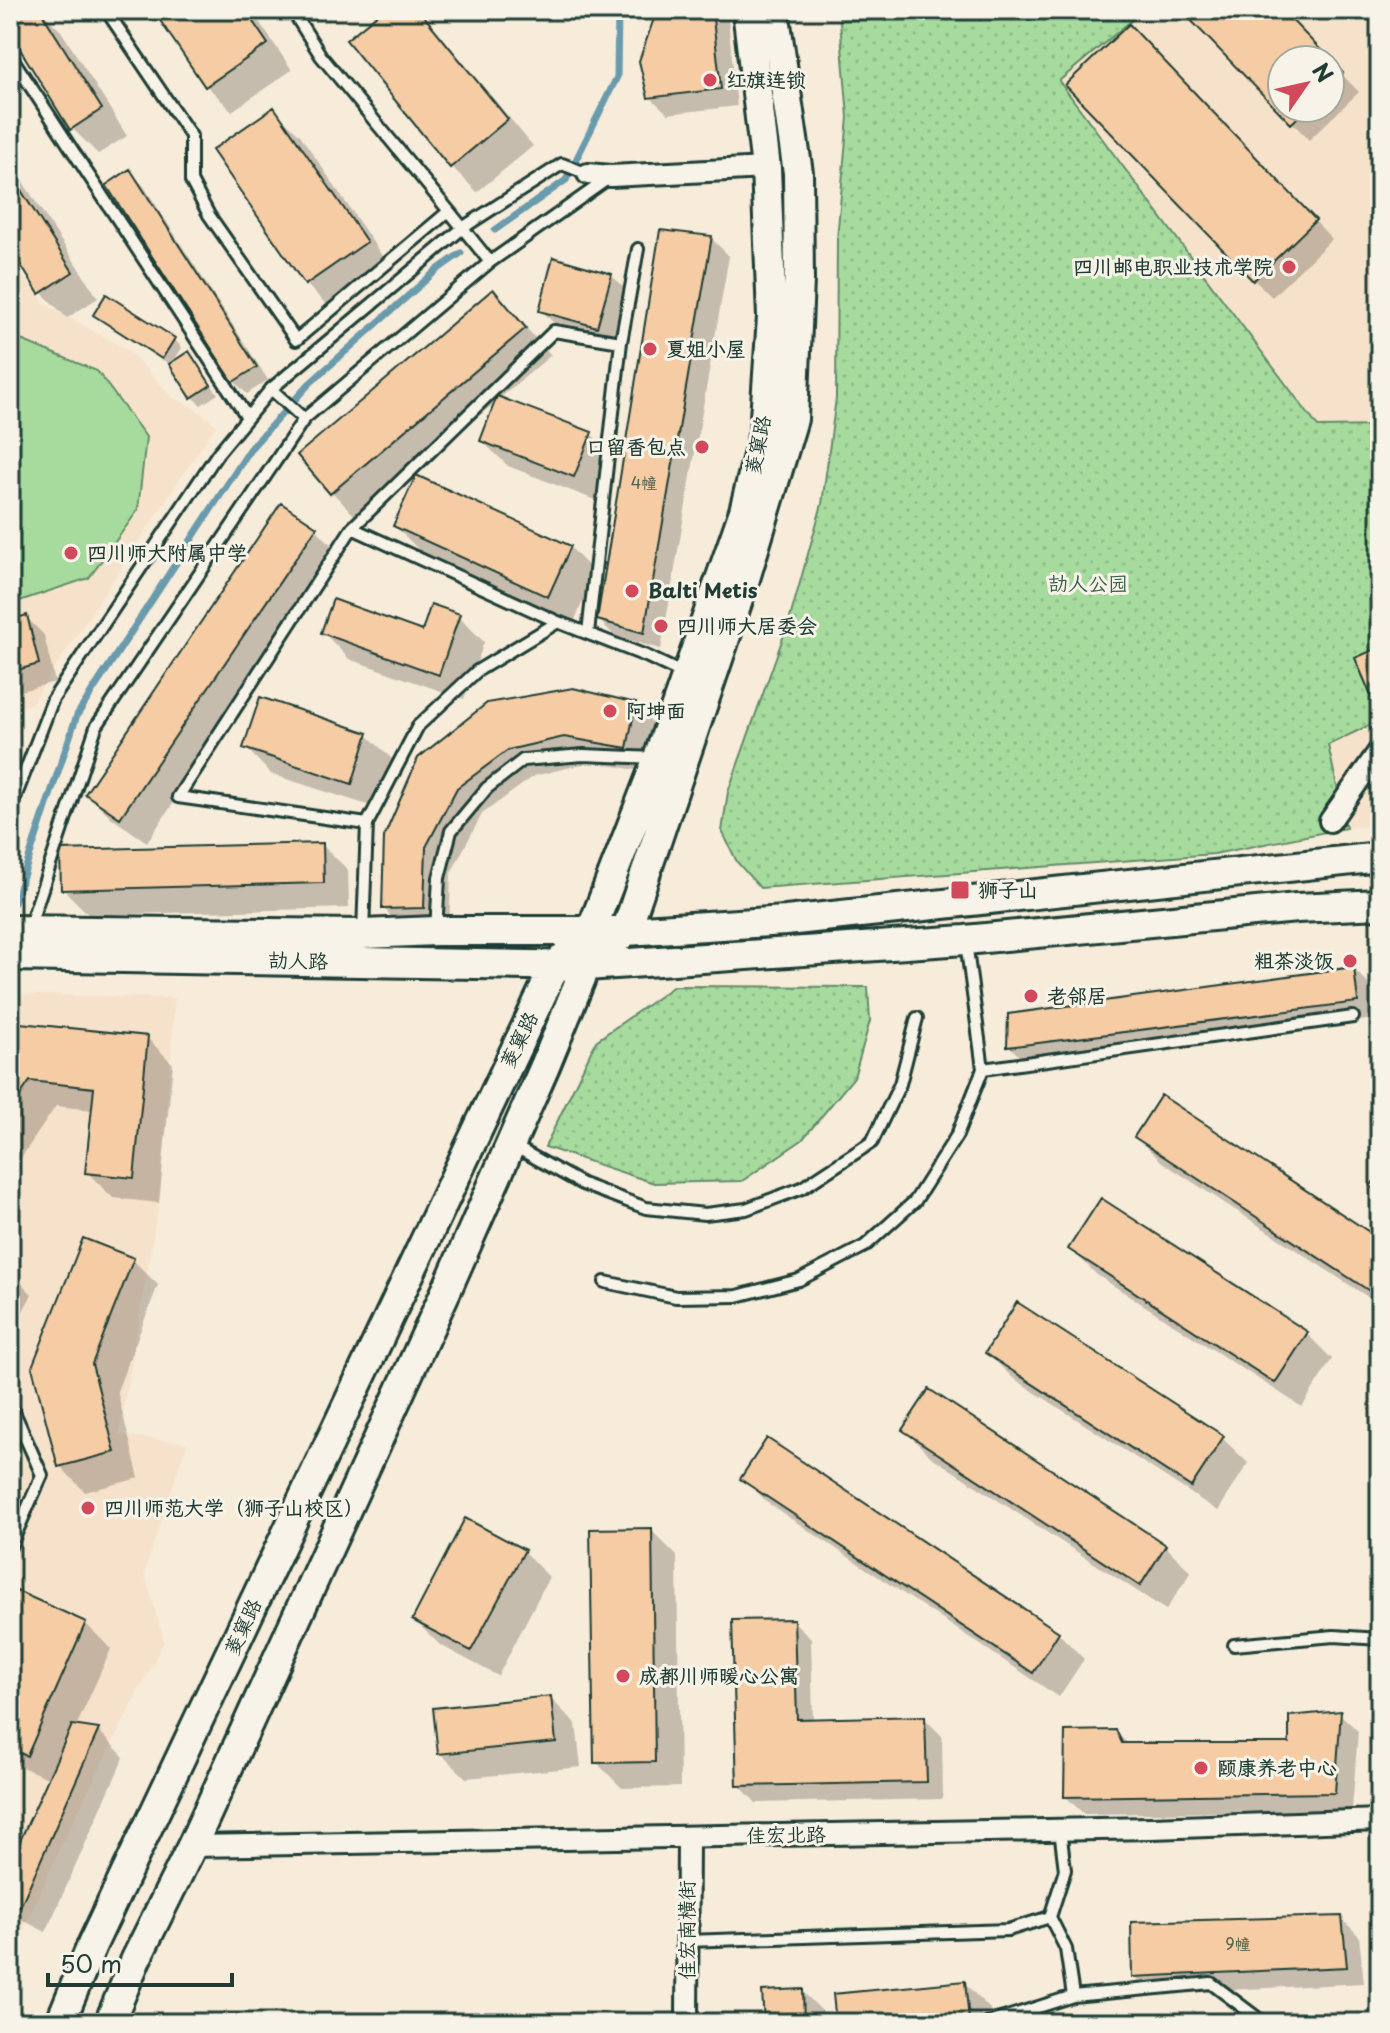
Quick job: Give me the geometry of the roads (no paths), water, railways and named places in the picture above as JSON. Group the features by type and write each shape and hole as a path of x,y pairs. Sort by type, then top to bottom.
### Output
{"street":[{"name":"菱窠路","path":"60,2023 98,1930 555,966 591,931 658,758 744,511 764,432 772,317 766,168 747,10"},
{"name":"菱窠路","path":"109,2023 511,1144 586,966 626,931 744,582 793,419 799,280 798,173 774,10"},
{"path":"588,174 611,176 766,168"},
{"path":"1330,821 1380,750"},
{"path":"15,947 436,931 626,931 786,921 1380,857"},
{"name":"劼人路","path":"15,947 586,966 965,940 1297,908 1380,904"},
{"name":"佳宏北路","path":"192,1846 1060,1830 1380,1820"},
{"name":"佳宏南横街","path":"687,2023 688,1837"}],"lane":[{"path":"106,10 191,136 191,181 209,215 296,340 449,211"},
{"path":"292,10 321,56 490,262"},
{"path":"10,55 247,417"},
{"path":"10,811 53,699 218,453 271,389 464,227 562,164 588,174"},
{"path":"15,947 96,727 304,419 490,262 611,176"},
{"path":"588,633 621,342 638,249"},
{"path":"367,824 178,797 352,528 554,331 621,342"},
{"path":"271,389 304,419"},
{"path":"352,528 558,622 686,675"},
{"path":"363,934 367,824 418,726 477,671 558,622"},
{"path":"436,931 439,878 451,831 487,788 523,760 583,755 658,758"},
{"path":"605,1282 676,1297 737,1296 799,1280 865,1246 915,1201 957,1135 983,1069 965,940"},
{"path":"983,1069 1353,1017"},
{"path":"511,1144 582,1184 646,1208 705,1214 746,1209 802,1188 872,1142 900,1084 917,1018"},
{"path":"10,1403 42,1475 10,1547"},
{"path":"1234,1645 1334,1636 1380,1639"},
{"path":"1060,1830 1065,1870 1050,1917 1066,1949 1073,1996"},
{"path":"687,1941 1008,1930 1050,1917"},
{"path":"988,2023 1073,1996 1211,1983 1264,2023"}],"waterway":[{"path":"495,230 566,180 617,77 618,10"},
{"path":"14,903 77,715 251,448 309,384 437,270 461,253"}],"place":[{"name":"红旗连锁","path":"710,80"},
{"name":"四川邮电职业技术学院","path":"1289,267"},
{"name":"夏姐小屋","path":"650,349"},
{"name":"口留香包点","path":"702,447"},
{"name":"四川师大附属中学","path":"71,553"},
{"name":"Balti Metis","path":"632,591"},
{"name":"四川师大居委会","path":"661,626"},
{"name":"阿坤面","path":"610,711"},
{"name":"狮子山","path":"960,890"},
{"name":"粗茶淡饭","path":"1350,961"},
{"name":"老邻居","path":"1031,996"},
{"name":"四川师范大学（狮子山校区）","path":"88,1508"},
{"name":"成都川师暖心公寓","path":"623,1676"},
{"name":"颐康养老中心","path":"1201,1768"}],"park label":[{"name":"劼人公园","path":"1088,584"}]}
